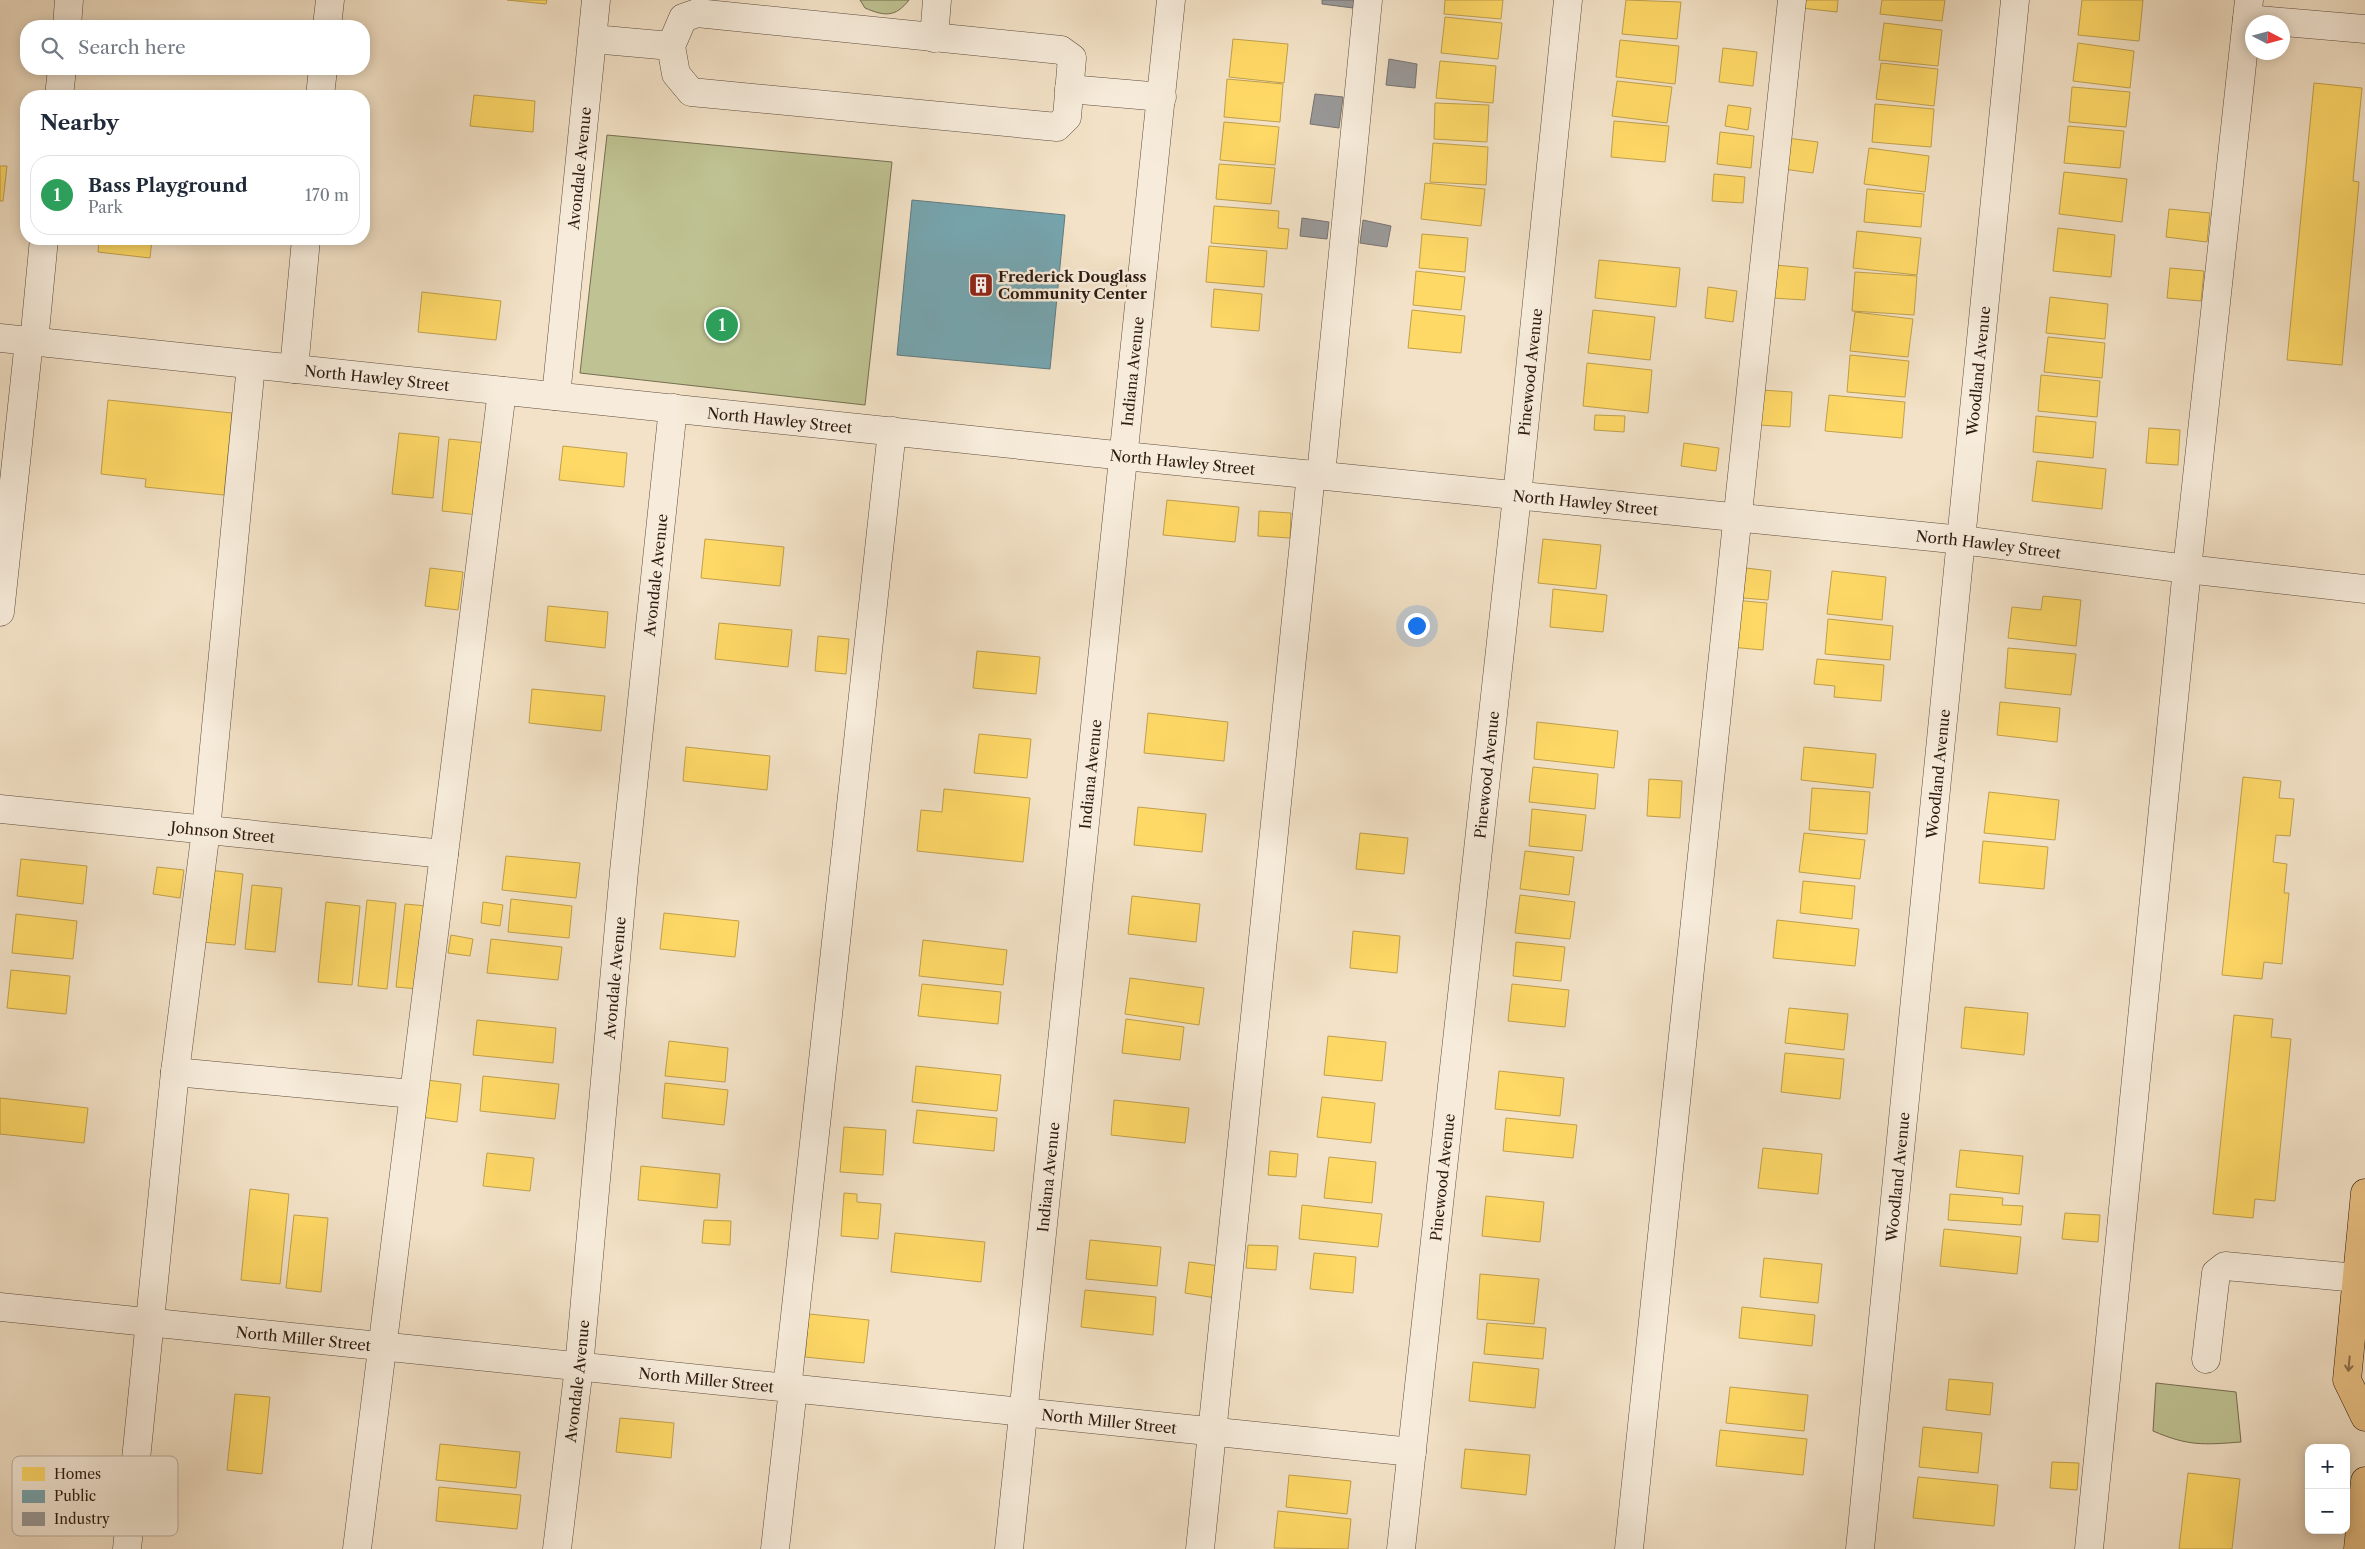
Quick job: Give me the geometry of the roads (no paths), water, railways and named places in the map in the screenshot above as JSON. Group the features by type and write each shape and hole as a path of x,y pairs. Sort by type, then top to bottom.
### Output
{"main road":[{"path":"2365,1193 2347,1380 2365,1417"},
{"path":"2358,1549 2365,1481"}],"street":[{"path":"67,20 69,0"},
{"path":"328,20 330,0"},
{"name":"Avondale Avenue","path":"556,396 596,0"},
{"path":"934,38 937,0"},
{"name":"Indiana Avenue","path":"1009,1549 1125,456 1171,0"},
{"path":"1200,1549 1368,0"},
{"name":"Pinewood Avenue","path":"1401,1549 1517,496 1568,0"},
{"path":"1630,1549 1792,0"},
{"name":"Woodland Avenue","path":"1860,1549 2016,0"},
{"path":"2089,1549 2187,569 2248,9 2365,29"},
{"path":"698,13 934,38 1061,50 1072,58 1067,117 1057,127 691,92 676,74 670,46 683,18 698,13"},
{"path":"592,39 670,46"},
{"path":"60,90 62,75"},
{"path":"321,90 322,75"},
{"path":"1069,89 1162,97"},
{"path":"0,612 43,245"},
{"path":"294,369 305,245"},
{"name":"North Hawley Street","path":"0,338 1125,456 1962,540 2187,569 2365,588"},
{"path":"137,1456 175,1072 206,830 251,365"},
{"path":"357,1549 384,1346 413,1094 502,390"},
{"name":"Avondale Avenue","path":"557,1549 579,1367 623,881 673,408"},
{"path":"775,1549 790,1389 892,431"},
{"name":"Johnson Street","path":"0,809 444,854"},
{"path":"175,1072 413,1094"},
{"path":"2206,1359 2216,1273 2225,1266 2357,1278"},
{"name":"North Miller Street","path":"0,1308 1412,1452"},
{"path":"127,1549 128,1536"}],"place":[{"name":"Frederick Douglass Community Center","path":"981,285"},
{"name":"Bass Playground","path":"722,325"}]}
